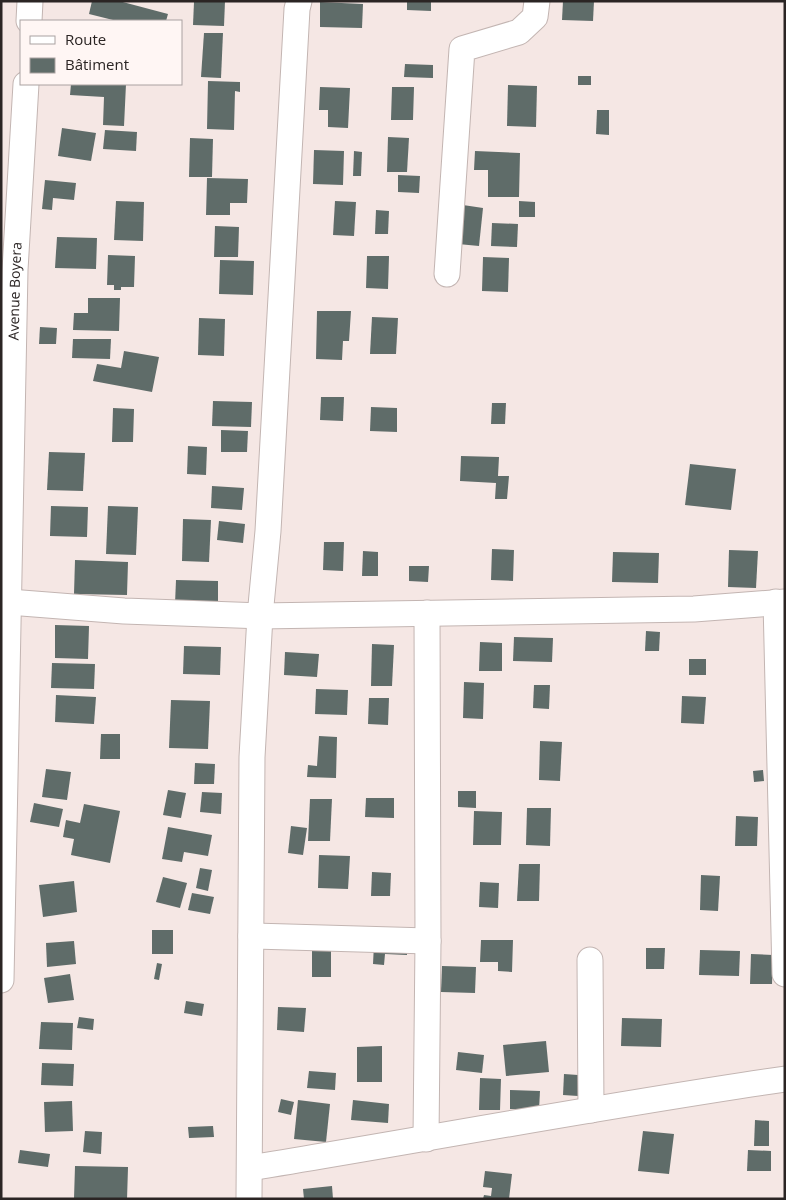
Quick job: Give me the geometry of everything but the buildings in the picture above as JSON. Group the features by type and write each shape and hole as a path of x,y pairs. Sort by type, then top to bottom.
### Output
{"street":[{"path":"29,20 30,1"},
{"path":"249,1199 252,757 260,616 268,532 299,1"},
{"path":"447,274 462,49 519,32 535,17 537,1"},
{"name":"Avenue Boyera","path":"1,980 8,270 26,85"},
{"path":"6,595 124,611 260,616 694,609 780,602 785,974"},
{"path":"426,1139 428,941 427,613"},
{"path":"251,936 428,941"},
{"path":"590,960 591,1110"},
{"path":"250,1168 668,1096 785,1079"}]}
